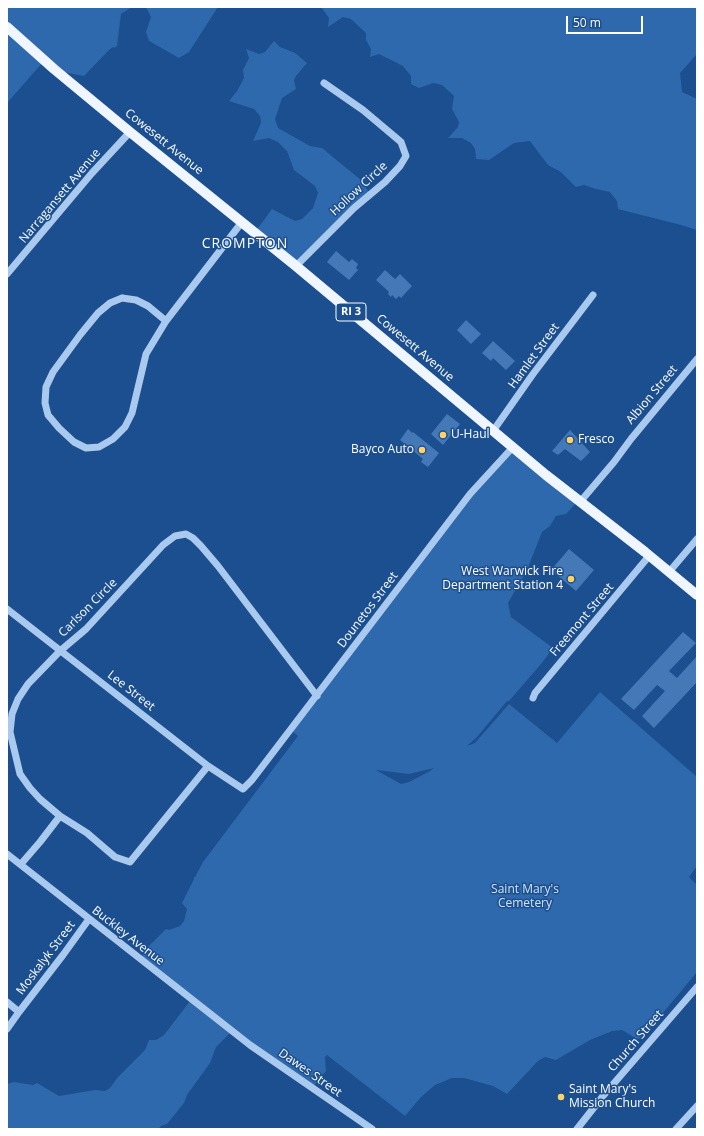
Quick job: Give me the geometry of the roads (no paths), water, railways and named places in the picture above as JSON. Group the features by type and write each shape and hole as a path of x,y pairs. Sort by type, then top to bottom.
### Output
{"main road":[{"name":"Cowesett Avenue","path":"7,27 54,69 296,266 493,431 697,595"}],"street":[{"name":"Hollow Circle","path":"296,266 354,208 385,182 400,166 406,156 400,142 363,110 324,83"},
{"name":"Narragansett Avenue","path":"7,274 92,173 130,132"},
{"path":"166,322 148,306 136,300 122,298 110,303 98,313 80,335 53,372 46,387 45,403 48,415 74,442 86,448 99,447 113,439 125,427 132,413 146,354 166,322 242,222"},
{"name":"Hamlet Street","path":"493,431 533,374 593,295"},
{"name":"Albion Street","path":"580,502 697,359"},
{"name":"Dounetos Street","path":"243,789 252,780 470,494 513,447"},
{"name":"Carlson Circle","path":"208,766 130,862 128,862 115,857 87,833 60,816 40,799 30,788 20,774 10,732 12,714 18,699 28,684 60,651 86,629 163,545 175,536 186,534 193,538 201,546 218,566 316,696"},
{"path":"669,572 697,539"},
{"name":"Freemont Street","path":"533,698 535,693 649,556"},
{"name":"Lee Street","path":"7,609 208,766 243,789"},
{"path":"21,864 60,816"},
{"name":"Buckley Avenue","path":"7,854 237,1034"},
{"name":"Moskalyk Street","path":"7,1029 89,919"},
{"name":"Church Street","path":"577,1129 603,1096 697,986"},
{"path":"7,1002 19,1012"},
{"name":"Dawes Street","path":"237,1034 363,1127 372,1129"},
{"path":"676,1129 697,1106"}],"place":[{"name":"U-Haul","path":"443,435"},
{"name":"Fresco","path":"570,440"},
{"name":"Bayco Auto","path":"422,450"},
{"name":"West Warwick Fire Department Station 4","path":"571,579"},
{"name":"Saint Mary's Mission Church","path":"561,1097"}],"district":[{"name":"CROMPTON","path":"245,244"}],"park label":[{"name":"Saint Mary's Cemetery","path":"525,897"}]}
